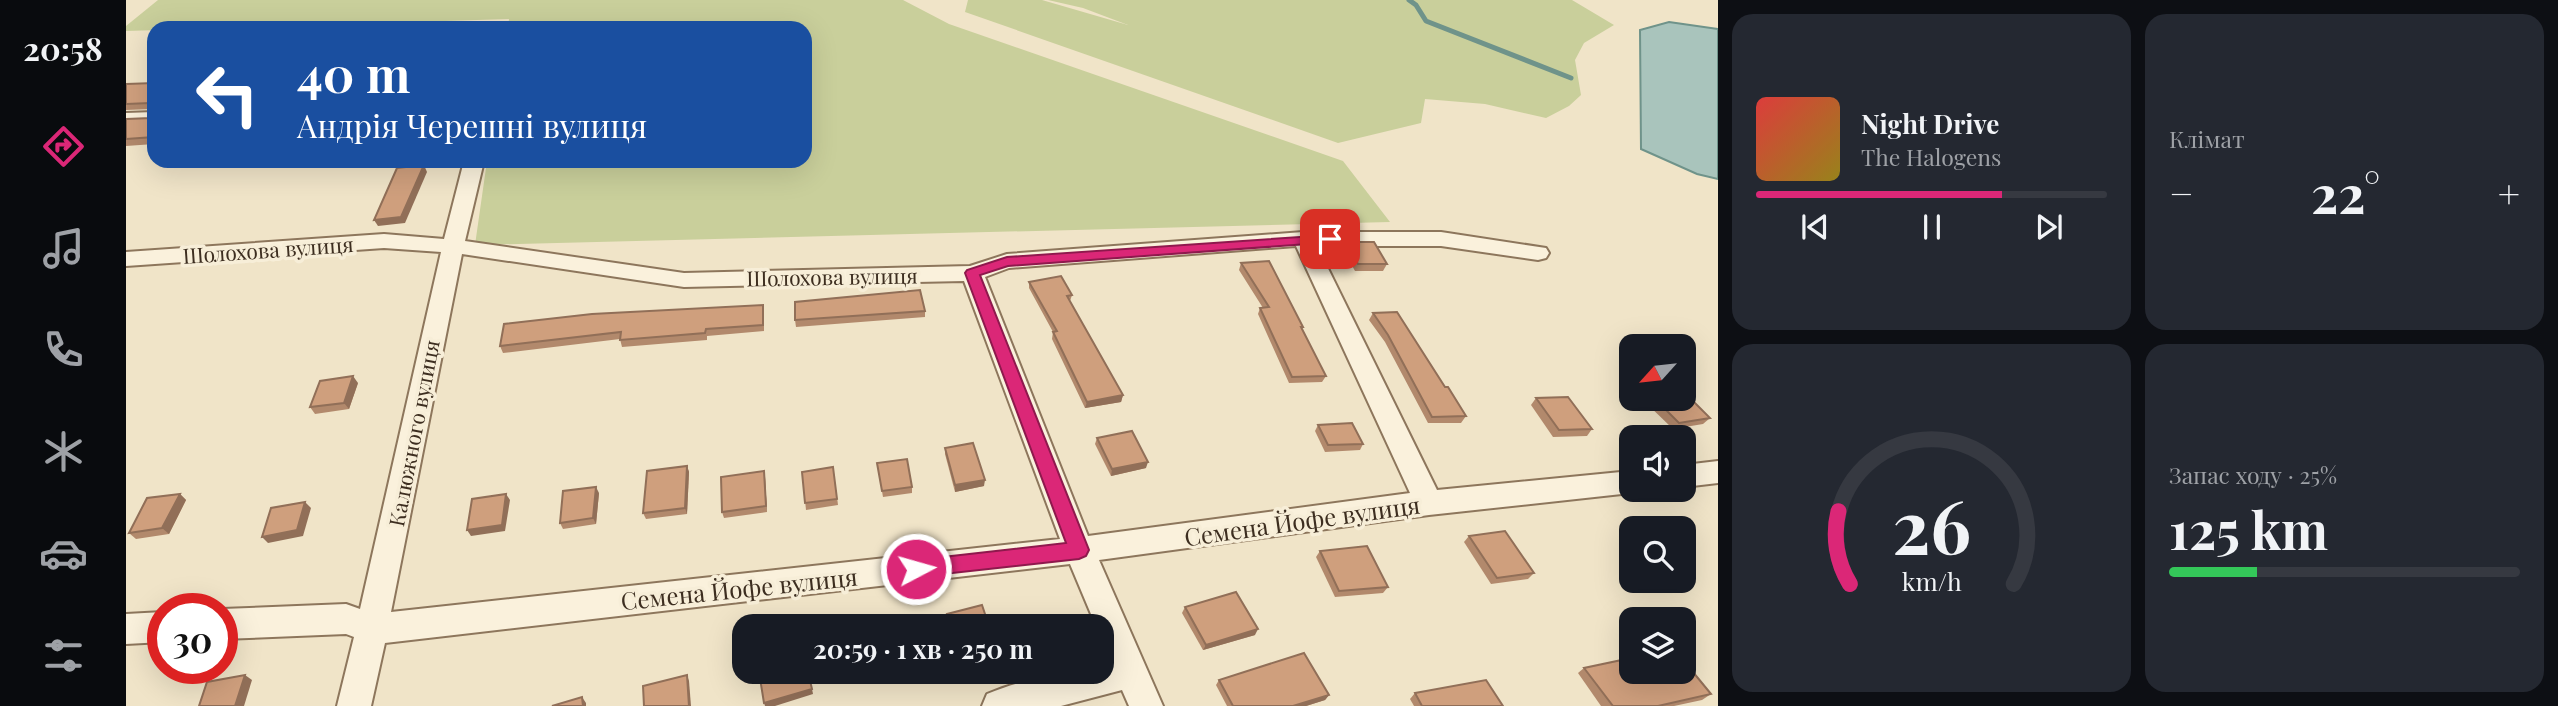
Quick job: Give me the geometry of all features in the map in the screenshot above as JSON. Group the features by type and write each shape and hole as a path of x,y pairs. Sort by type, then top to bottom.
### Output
{"street":[{"path":"126,118 147,117"},
{"name":"Калюжного вулиця","path":"354,706 373,629 451,246 472,168"},
{"path":"1303,239 1429,503"},
{"name":"Шолохова вулиця","path":"126,259 384,241 451,246 684,280 972,273 1007,261 1303,239 1441,239 1538,253"},
{"path":"972,273 1079,550 1146,706"},
{"path":"1696,475 1718,472"},
{"name":"Семена Йофе вулиця","path":"238,623 346,619 373,629 1079,550 1429,503 1619,483"},
{"path":"126,629 147,628"},
{"path":"999,706 1131,671"}],"green space":[{"path":"158,0 903,0 949,24 1343,161 1390,222 475,245 486,168 812,168 812,21 147,21 147,30 126,31 126,26"},
{"path":"968,0 1042,0 1128,25 1083,8 1048,0 1572,0 1614,25 1584,43 1575,60 1581,95 1569,106 1546,118 1485,104 1425,99 1421,123 1338,143 965,12"}],"water":[{"path":"1669,22 1718,29 1718,179 1697,174 1641,149 1640,30"}],"building":[{"path":"147,83 147,103 126,104 126,84"},
{"path":"147,118 147,138 126,139 126,119"},
{"path":"397,168 423,168 401,217 374,220"},
{"path":"1345,242 1374,242 1387,264 1358,264"},
{"path":"1269,261 1326,376 1292,377 1260,308 1269,307 1241,263"},
{"path":"1061,276 1072,295 1067,296 1123,395 1087,402 1053,332 1057,331 1029,282"},
{"path":"920,290 925,311 795,320 795,302"},
{"path":"763,305 763,325 620,340 621,332 500,346 504,324 592,314"},
{"path":"1397,312 1466,416 1432,417 1388,335 1373,313"},
{"path":"353,376 344,403 310,407 320,381"},
{"path":"1568,397 1592,429 1559,430 1536,398"},
{"path":"1696,404 1710,418 1679,423 1667,411 1696,411"},
{"path":"1352,423 1363,444 1328,445 1318,425"},
{"path":"1132,431 1148,462 1112,469 1097,438"},
{"path":"973,443 985,480 955,485 945,448"},
{"path":"907,459 912,487 882,491 877,463"},
{"path":"687,466 685,508 643,513 647,471"},
{"path":"833,467 837,499 805,503 802,472"},
{"path":"764,471 766,506 722,512 721,477"},
{"path":"596,487 593,518 560,523 563,491"},
{"path":"180,494 162,528 129,533 147,498"},
{"path":"506,494 502,525 467,530 472,499"},
{"path":"305,502 297,530 262,537 271,508"},
{"path":"1505,531 1534,573 1497,578 1469,536"},
{"path":"1367,546 1388,587 1339,591 1320,551"},
{"path":"1236,592 1258,629 1206,645 1185,607"},
{"path":"982,605 985,614 947,614"},
{"path":"1304,653 1329,695 1293,706 1233,706 1219,680"},
{"path":"1619,661 1619,684 1696,684 1696,676 1711,694 1658,706 1613,706 1584,668"},
{"path":"245,675 235,706 199,706 206,684 238,684 238,676"},
{"path":"687,675 689,706 644,706 643,686"},
{"path":"1486,680 1503,706 1422,706 1415,693"},
{"path":"761,684 811,684 812,689 764,703"},
{"path":"582,697 583,706 552,706"}],"waterway":[{"path":"1409,0 1416,5 1426,21 1571,78"}],"route":[{"path":"916,569 1079,550 972,273 1007,261 1330,239"}]}
